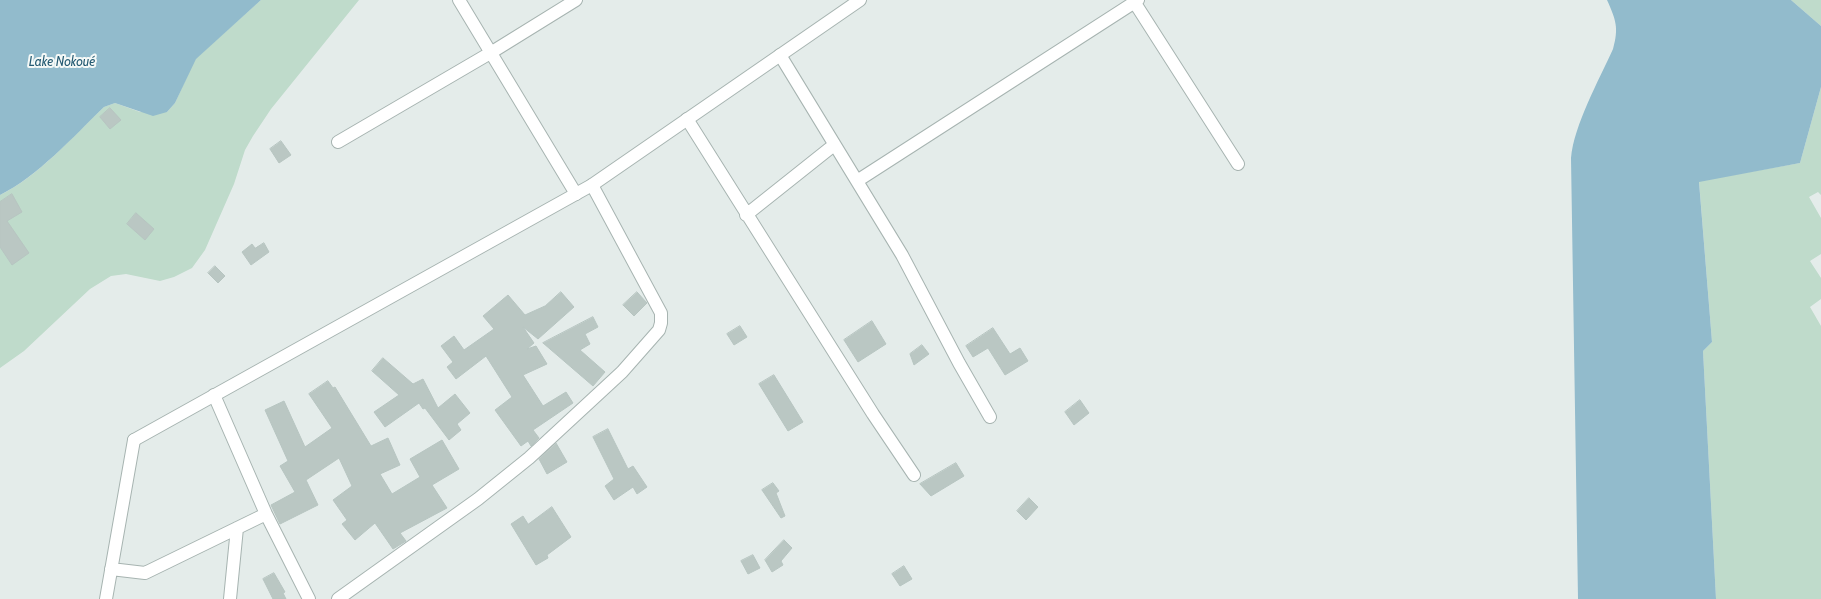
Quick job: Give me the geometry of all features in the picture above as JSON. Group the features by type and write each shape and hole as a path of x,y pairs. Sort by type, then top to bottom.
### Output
{"street":[{"path":"460,0 576,194"},
{"path":"338,142 492,52 576,0"},
{"path":"106,599 134,440 592,185 860,0"},
{"path":"857,181 1135,1 1238,164"},
{"path":"780,55 834,146 902,255 959,363 990,417"},
{"path":"687,119 746,215 873,414 914,475"},
{"path":"746,215 834,146"},
{"path":"338,599 478,499 529,458 622,372 659,330 661,313 592,185"},
{"path":"214,396 266,514 309,599"},
{"path":"111,569 145,573 266,514"},
{"path":"230,599 237,528"}],"green space":[{"path":"261,0 359,0 271,109 253,136 245,150 234,184 205,250 192,268 174,277 160,281 126,274 111,276 90,289 24,351 0,368 0,195 42,167 104,107 115,103 140,112 167,112 175,103 195,59"},
{"path":"1791,0 1821,0 1821,26"},
{"path":"1821,87 1821,195 1818,192 1809,197 1821,218 1821,254 1810,261 1821,278 1821,299 1810,307 1821,326 1821,599 1716,599 1703,351 1712,342 1699,181 1800,163"}],"water":[{"name":"Lake Nokoué","path":"0,0 261,0 196,59 175,103 167,112 153,116 115,103 104,107 68,143 28,178 0,195"},
{"path":"1607,0 1791,0 1821,26 1821,87 1800,163 1699,182 1712,342 1703,351 1716,599 1578,599 1571,158 1573,145 1582,117 1615,42 1616,24"}],"building":[{"path":"110,108 121,120 110,129 100,117"},
{"path":"281,141 291,155 279,163 270,149"},
{"path":"12,194 22,212 7,221 29,253 12,265 0,247 0,202"},
{"path":"136,213 154,229 145,240 127,224"},
{"path":"264,243 269,252 251,265 242,252 252,244 255,248"},
{"path":"215,266 225,276 218,283 208,273"},
{"path":"561,292 574,307 538,339 523,327 534,343 527,349 536,346 547,364 523,375 543,406 566,392 573,403 533,430 539,438 531,446 528,441 521,446 495,410 512,397 486,356 456,379 447,367 453,362 441,346 454,336 464,350 494,329 483,316 508,295 525,315 545,306"},
{"path":"637,292 647,303 634,316 623,305"},
{"path":"593,317 598,327 585,334 590,344 580,350 605,372 593,386 543,343"},
{"path":"872,321 886,344 858,362 844,340"},
{"path":"740,326 747,337 734,345 727,334"},
{"path":"993,328 1010,354 1020,348 1028,361 1005,375 988,348 973,357 966,346"},
{"path":"922,345 929,354 914,365 910,354"},
{"path":"383,358 413,384 423,379 438,408 455,394 470,413 457,424 461,430 449,440 425,408 423,409 419,403 385,427 374,412 399,395 372,371"},
{"path":"774,375 803,422 788,431 759,384"},
{"path":"328,381 333,388 335,387 371,446 388,438 400,465 380,474 392,494 420,477 410,459 442,440 459,469 432,485 447,508 400,533 406,541 393,549 375,523 355,540 342,524 347,520 333,500 352,486 339,458 306,480 318,505 280,524 271,505 295,492 280,466 288,461 265,410 284,401 305,447 332,428 309,394"},
{"path":"1080,400 1089,413 1074,425 1065,412"},
{"path":"608,429 628,469 633,466 647,487 637,494 633,487 614,500 605,486 614,479 593,437"},
{"path":"556,443 567,462 547,474 539,459"},
{"path":"956,463 964,476 931,496 920,484"},
{"path":"773,483 779,491 776,493 785,516 781,518 762,490"},
{"path":"1029,498 1038,507 1026,520 1017,511"},
{"path":"552,507 571,537 547,555 548,558 536,565 511,524 523,516 528,524"},
{"path":"784,540 792,548 781,561 783,565 772,572 765,560"},
{"path":"753,555 760,568 748,574 741,561"},
{"path":"904,566 912,579 900,586 892,574"},
{"path":"274,573 285,592 283,593 286,599 273,599 263,579"}]}
